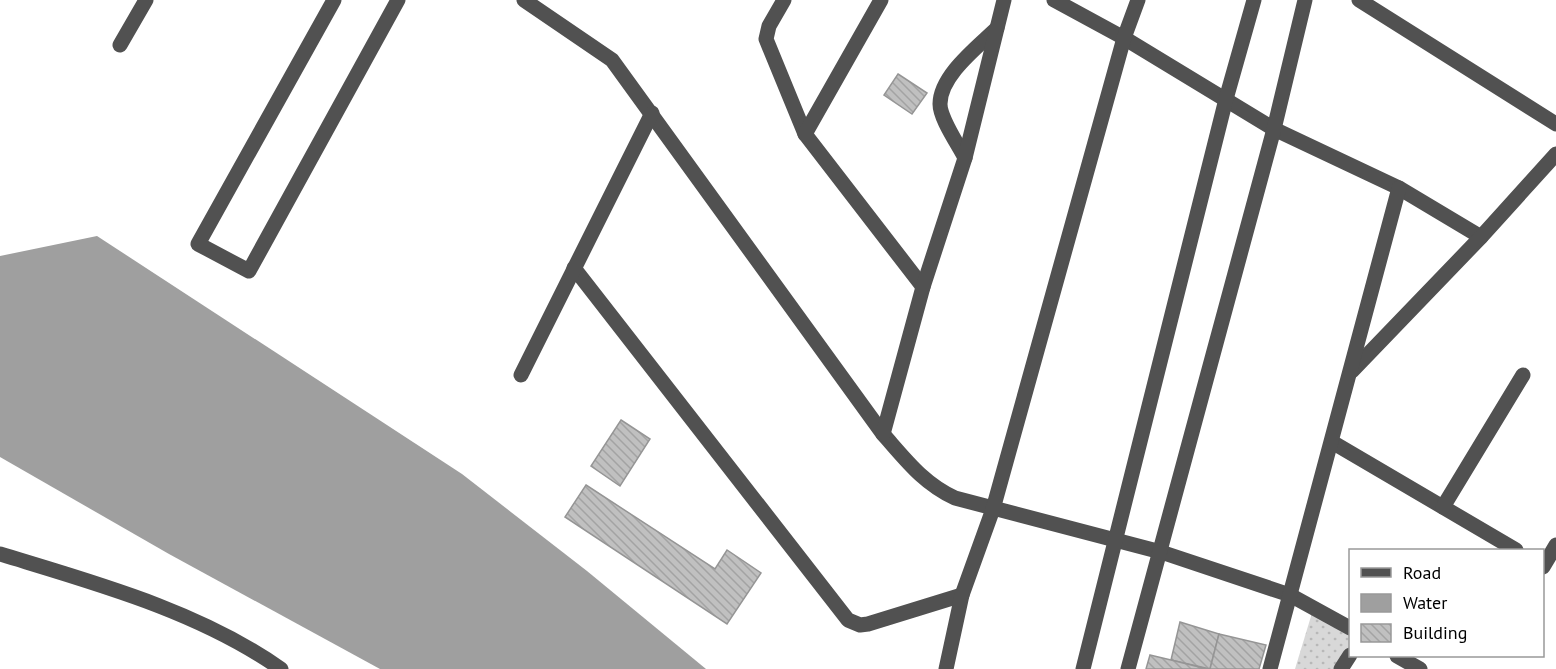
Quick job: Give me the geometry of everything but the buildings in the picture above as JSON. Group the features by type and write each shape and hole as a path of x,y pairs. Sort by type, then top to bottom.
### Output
{"street":[{"path":"120,45 146,0"},
{"path":"334,0 198,244 249,271 398,0"},
{"path":"524,0 612,60 883,434 922,478 955,498 1161,552 1290,595 1349,627"},
{"path":"784,0 769,26 766,39 805,134 923,287"},
{"path":"805,134 881,0"},
{"path":"883,434 923,287 965,158 1004,0"},
{"path":"1054,0 1124,38 1274,129 1399,188 1481,237"},
{"path":"946,669 962,595 993,509 1124,38 1138,0"},
{"path":"1083,669 1226,99 1254,0"},
{"path":"1128,669 1274,129 1305,0"},
{"path":"1359,0 1556,124"},
{"path":"965,158 941,111 941,95 955,69 997,28"},
{"path":"521,375 652,113"},
{"path":"1350,373 1481,237 1556,154"},
{"path":"1270,669 1399,188"},
{"path":"574,268 848,620 860,625 868,624 962,595"},
{"path":"1443,507 1522,375"},
{"path":"1332,442 1514,549"},
{"path":"1547,569 1556,545"},
{"path":"0,554 120,591 213,631 246,647 281,669"},
{"path":"1399,657 1420,669"}],"shaded area":[{"path":"1312,613 1349,635 1349,648 1334,669 1295,669"}],"water":[{"path":"97,236 462,474 587,571 706,669 380,669 169,554 0,457 0,256"}]}
